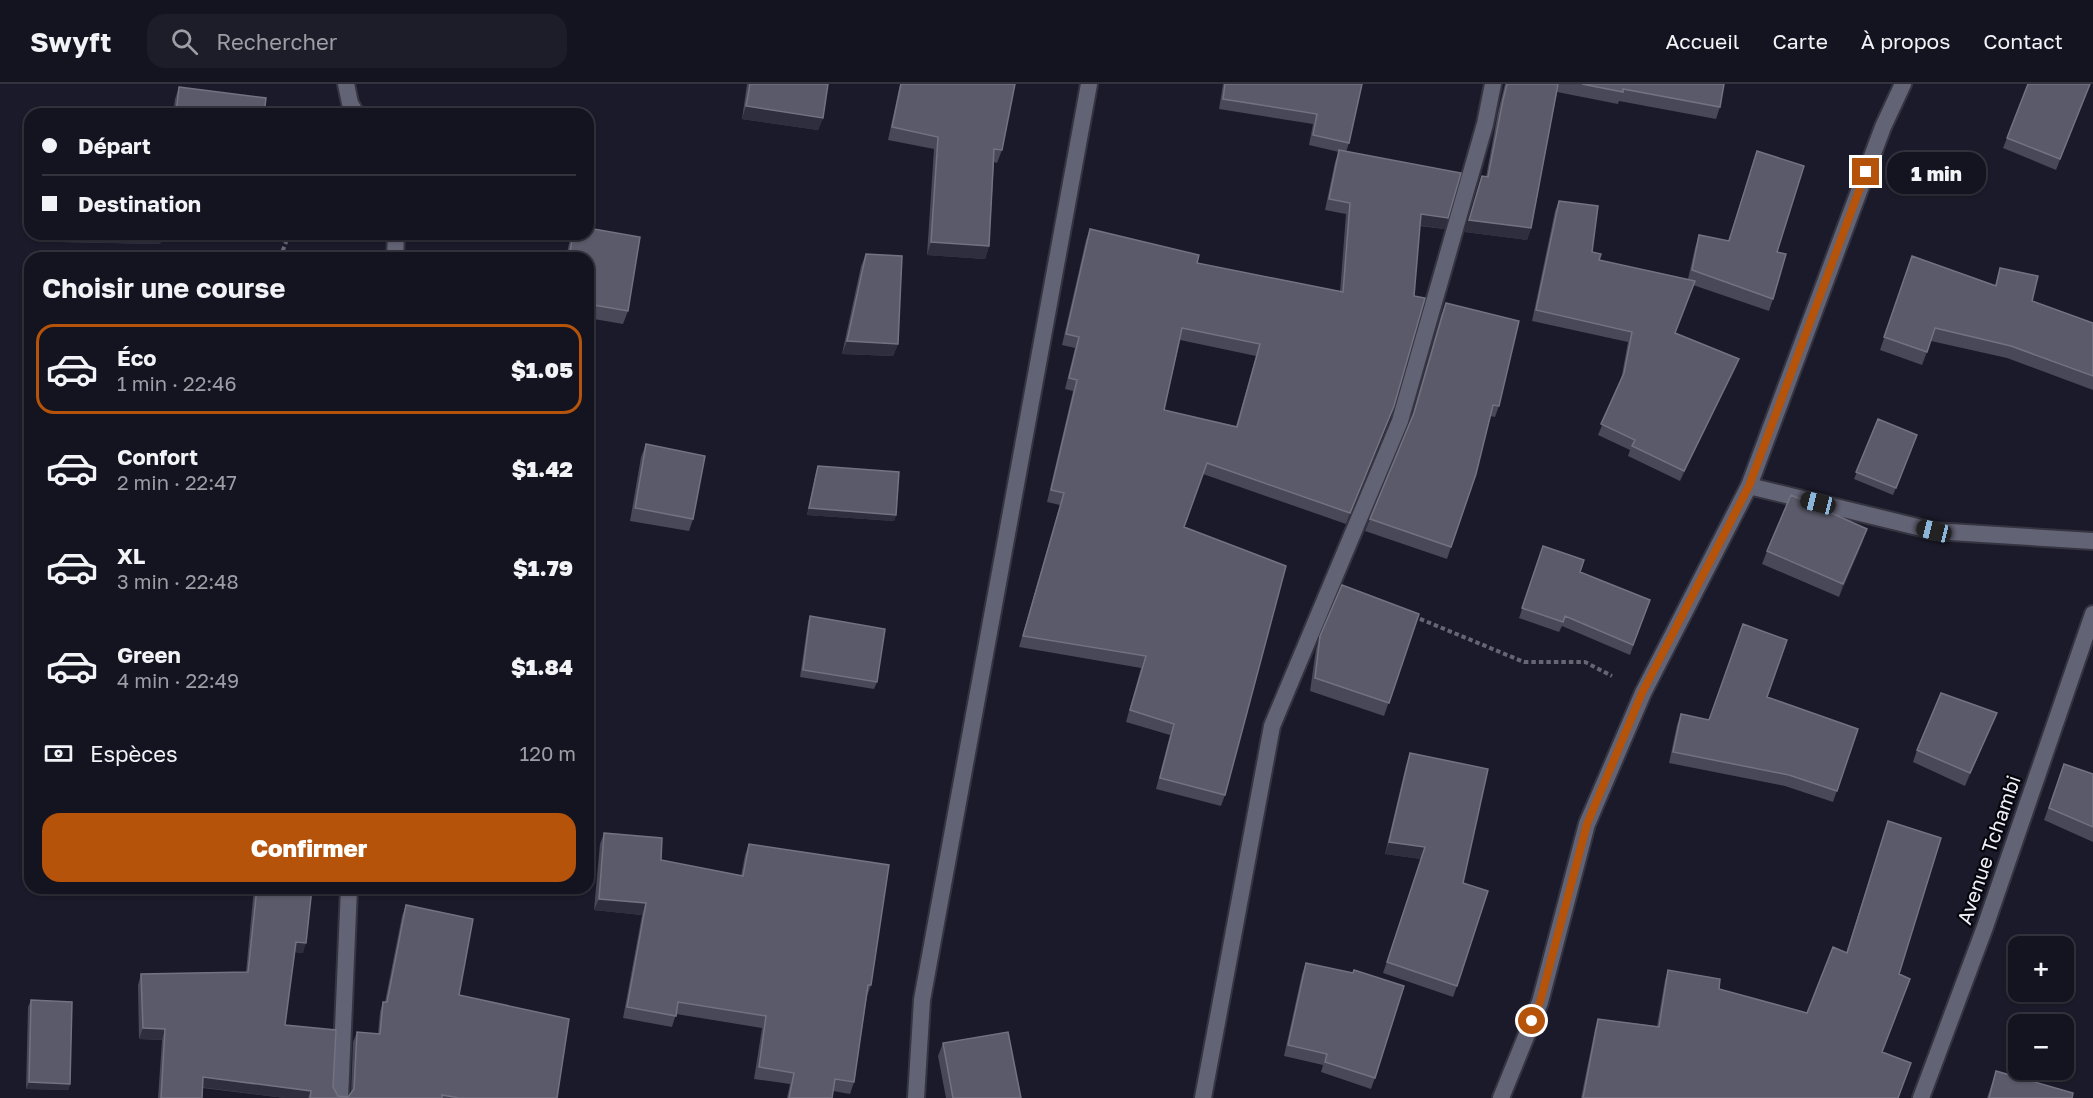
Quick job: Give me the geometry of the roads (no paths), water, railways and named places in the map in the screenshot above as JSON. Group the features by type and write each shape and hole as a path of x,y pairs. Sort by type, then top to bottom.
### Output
{"street":[{"path":"346,84 353,108"},
{"path":"916,1098 922,1000 1089,84"},
{"path":"1203,1098 1272,726 1400,421 1485,124 1493,84"},
{"path":"1501,1098 1540,1002 1587,824 1642,693 1749,486 1883,127 1903,84"},
{"path":"1749,486 1934,531 2093,542"},
{"name":"Avenue Tchambi","path":"1921,1098 1985,927 2093,615"},
{"path":"340,1098 349,894"}]}
